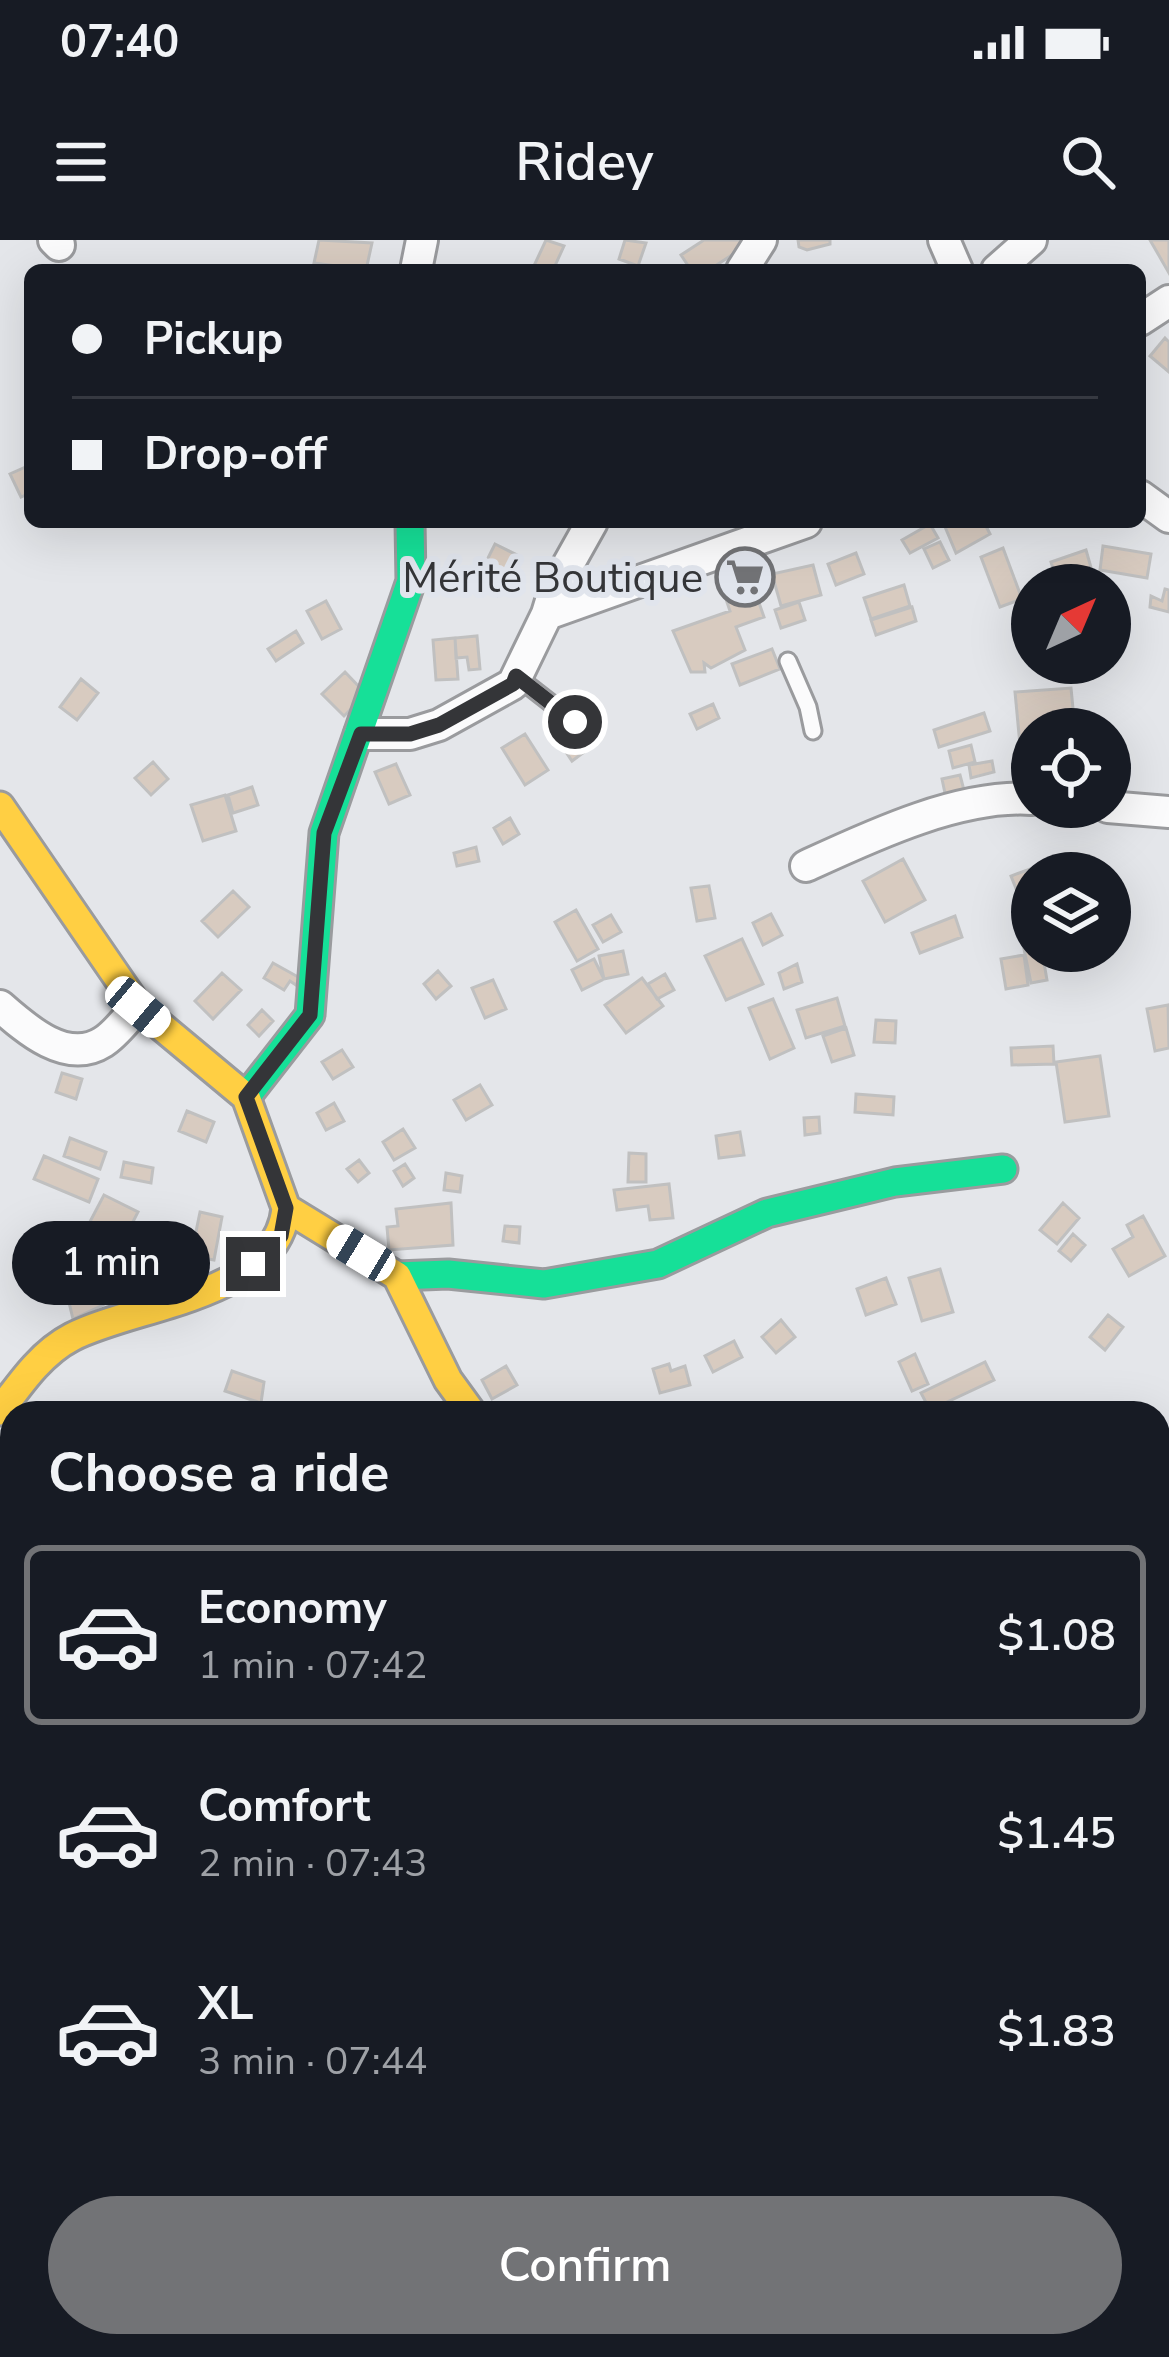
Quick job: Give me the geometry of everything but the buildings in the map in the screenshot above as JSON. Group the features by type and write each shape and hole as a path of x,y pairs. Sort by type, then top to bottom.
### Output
{"street":[{"path":"1004,264 1031,240"},
{"path":"246,1097 310,1015 324,833 411,581 411,528"},
{"path":"361,734 410,734 439,725 513,684 555,588 589,528"},
{"path":"547,614 789,528"},
{"path":"806,866 872,836 999,797 1011,798"},
{"path":"0,806 138,1007 246,1097 286,1208 281,1236 253,1264 207,1290 71,1338 40,1361 10,1401"},
{"path":"1131,809 1169,812"},
{"path":"0,1006 29,1032 84,1051 106,1040 138,1007"},
{"path":"398,1276 448,1274 544,1284 619,1271 658,1264 767,1213 895,1182 1003,1169"},
{"path":"286,1208 398,1276 448,1380 463,1401"}],"lane":[{"path":"788,661 813,731"},
{"path":"516,676 575,722"}],"traffic: fast":[{"path":"246,1097 310,1015 324,833 411,581 410,528"},
{"path":"397,1276 448,1274 544,1284 658,1264 767,1213 895,1182 1003,1169"}],"traffic: slow":[{"path":"0,806 138,1007 246,1097 286,1208 397,1276 448,1380 463,1401"},
{"path":"7,1401 41,1360 72,1337 200,1294 258,1261 277,1238 286,1208"}],"place":[{"name":"Mérité Boutique","path":"745,577"}],"route":[{"path":"253,1264 281,1236 286,1208 246,1097 310,1015 324,833 361,734 410,734 439,725 513,684 516,676 575,722"}]}
